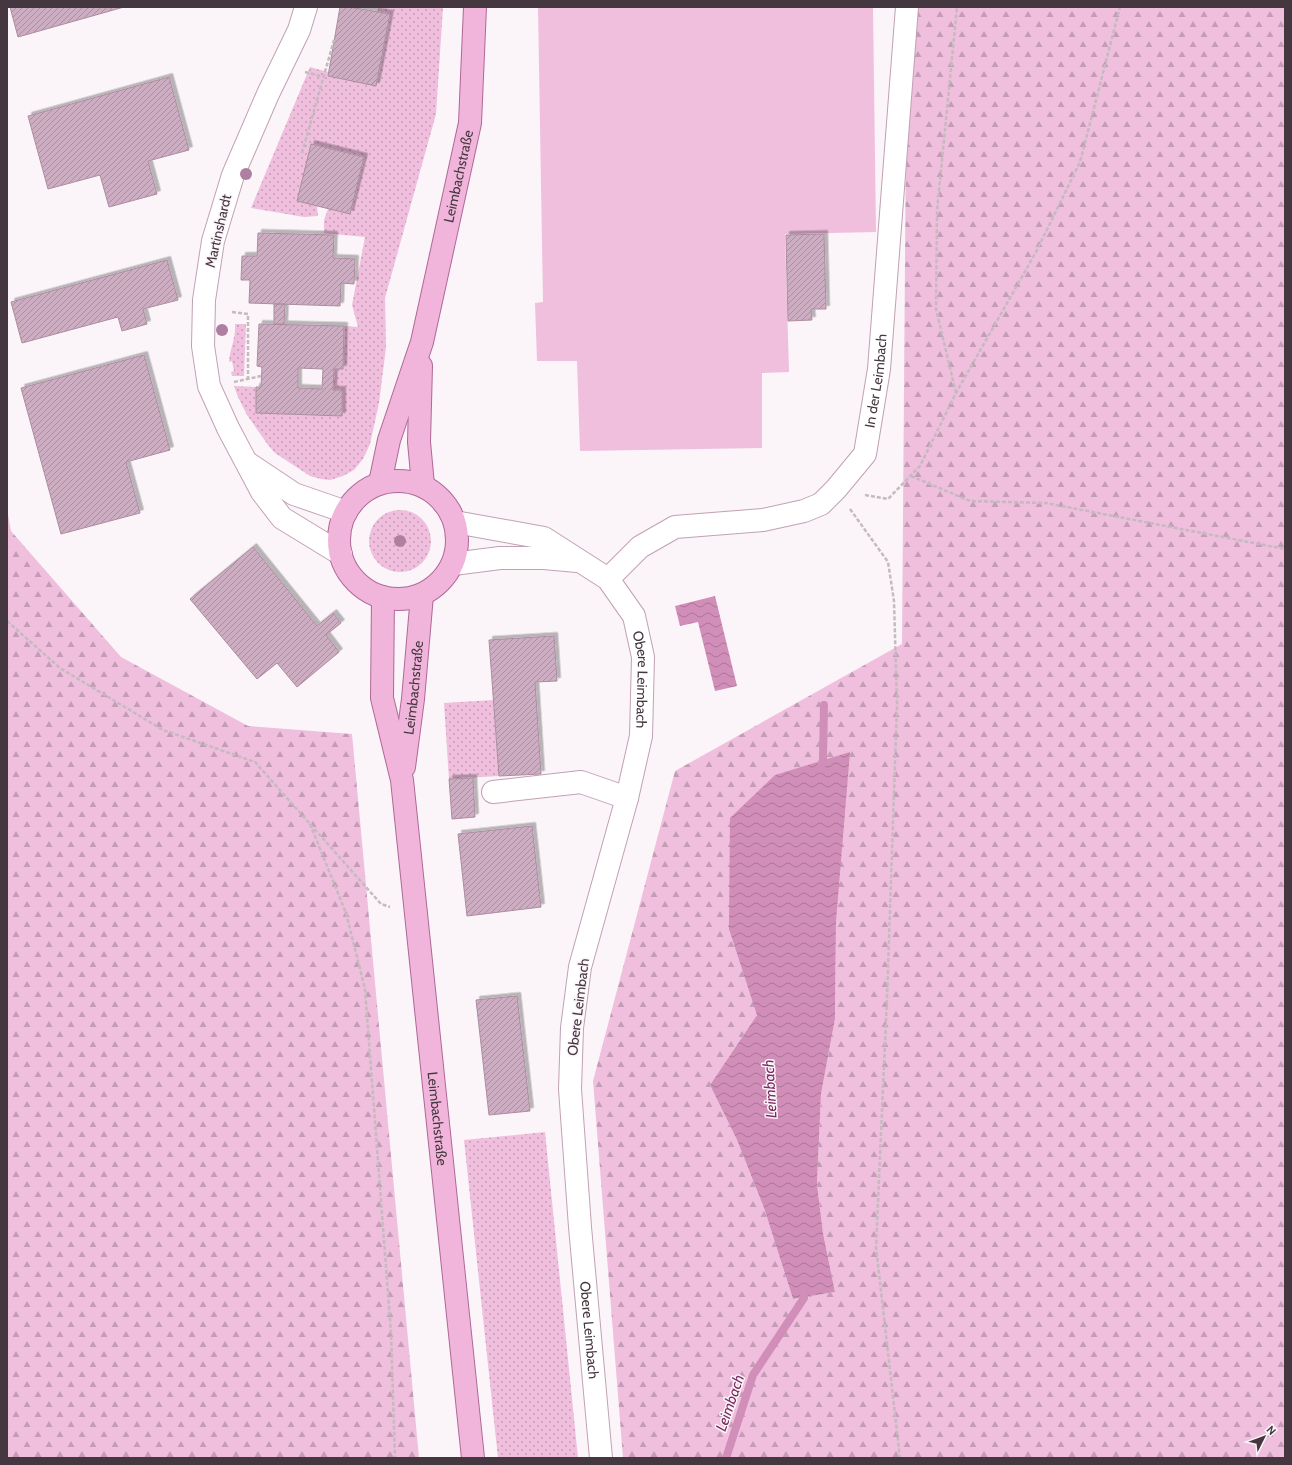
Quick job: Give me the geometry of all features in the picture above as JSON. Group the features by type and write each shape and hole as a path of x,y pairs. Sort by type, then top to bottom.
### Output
{"main road":[{"name":"Leimbachstraße","path":"380,483 389,440 422,342 470,123 475,7"},
{"name":"Leimbachstraße","path":"422,342 419,442 423,485"},
{"path":"402,480 423,485 443,500 455,522 458,543 453,564 440,582 422,595 403,599 383,597 364,588 349,574 341,554 339,540 341,526 346,512 354,500 366,489 380,483 402,480"},
{"name":"Leimbachstraße","path":"402,780 413,699 422,595"},
{"name":"Leimbachstraße","path":"383,597 382,698 402,780 473,1458"}],"street":[{"name":"Martinshardt","path":"306,7 299,30 268,94 233,175 213,241 204,300 203,346 209,386 228,428 262,492 282,518 341,554"},
{"name":"In der Leimbach","path":"608,579 640,547 675,527 763,520 804,511 821,504 836,489 865,454 879,370 907,7"},
{"path":"245,462 294,494 346,512"},
{"name":"Obere Leimbach","path":"455,522 544,538 608,579 634,616 643,657 641,736 627,798 580,967 572,1028 570,1089 579,1219 601,1458"},
{"name":"Obere Leimbach","path":"453,564 500,558 544,558 582,562"},
{"path":"492,792 581,782 627,798"}],"path":[{"path":"956,7 937,211 936,308 956,393"},
{"path":"836,489 888,499 920,466 956,393 1036,252 1080,162 1120,7"},
{"path":"302,153 334,40"},
{"path":"232,312 248,314 248,380"},
{"path":"230,382 248,380 262,376"},
{"path":"911,476 970,502 1046,503 1285,549"},
{"path":"836,489 888,562 894,601 897,713 887,1006 876,1247 900,1458"},
{"path":"7,621 60,668 163,730 255,762 381,904 417,915"},
{"path":"310,824 346,913 365,990 392,1333 395,1458"}],"green space":[{"path":"378,7 443,7 436,114 385,298 386,347 379,403 370,444 363,459 354,470 343,476 330,480 321,479 310,476 275,453 247,415 234,386 256,387 256,413 342,416 342,390 333,390 334,369 343,369 344,326 358,327 352,305 365,237 324,233 324,220 328,209 317,206 318,216 304,217 251,208 310,67 374,85"},
{"path":"538,7 873,7 876,232 785,234 789,372 762,373 762,448 580,451 577,361 537,361 535,303 543,302"},
{"path":"907,7 1285,7 1285,1458 623,1458 593,1081 675,771 902,644","holes":["836,921 835,1019 821,1094 817,1184 823,1233 835,1292 793,1299 764,1208 737,1140 710,1085 757,1015"]},
{"path":"235,324 246,324 244,376 232,376 231,372 234,371 232,361 229,362 235,334"},
{"path":"7,509 11,531 121,657 248,726 352,734 419,1458 7,1458"},
{"path":"394,510 406,510 422,519 429,529 431,541 429,553 422,563 406,572 394,572 383,567 374,558 369,547 369,535 374,524 383,515"},
{"path":"493,700 499,776 449,779 444,703"},
{"path":"545,1132 578,1458 498,1458 464,1140"}],"water":[{"path":"715,596 737,686 715,691 698,622 680,626 675,606"},
{"path":"850,752 836,921 835,1019 821,1094 817,1184 823,1233 835,1292 793,1299 764,1208 737,1140 710,1085 757,1015 729,929 730,818 775,775"}],"building":[{"path":"10,7 124,7 18,37"},
{"path":"340,7 349,7 390,14 376,86 328,76"},
{"path":"169,77 189,150 148,161 157,194 109,207 100,175 48,189 28,116"},
{"path":"311,144 364,157 350,214 297,201"},
{"path":"258,233 334,235 333,258 355,259 354,284 341,283 340,306 249,303 250,280 241,280 242,256 257,256"},
{"path":"824,234 826,309 811,309 812,320 788,321 786,235"},
{"path":"167,260 178,300 143,309 147,324 122,331 118,317 22,343 11,302"},
{"path":"274,304 285,304 284,324 274,324"},
{"path":"259,324 344,326 343,369 334,369 333,390 342,390 342,416 256,413 256,387 261,387 262,367 257,366","holes":["298,368 323,369 322,389 298,388"]},
{"path":"144,355 170,450 126,462 140,513 61,534 21,388"},
{"path":"253,547 317,626 333,613 341,623 326,635 339,652 297,687 277,663 257,679 190,599"},
{"path":"554,636 557,681 535,682 541,774 499,776 489,640"},
{"path":"473,778 475,817 452,819 449,779"},
{"path":"532,826 541,907 467,916 458,834"},
{"path":"517,996 530,1111 489,1115 476,1000"}],"waterway":[{"name":"Leimbach","path":"820,769 823,760 824,705"},
{"name":"Leimbach","path":"726,1458 753,1375 804,1298 803,1289"}]}
